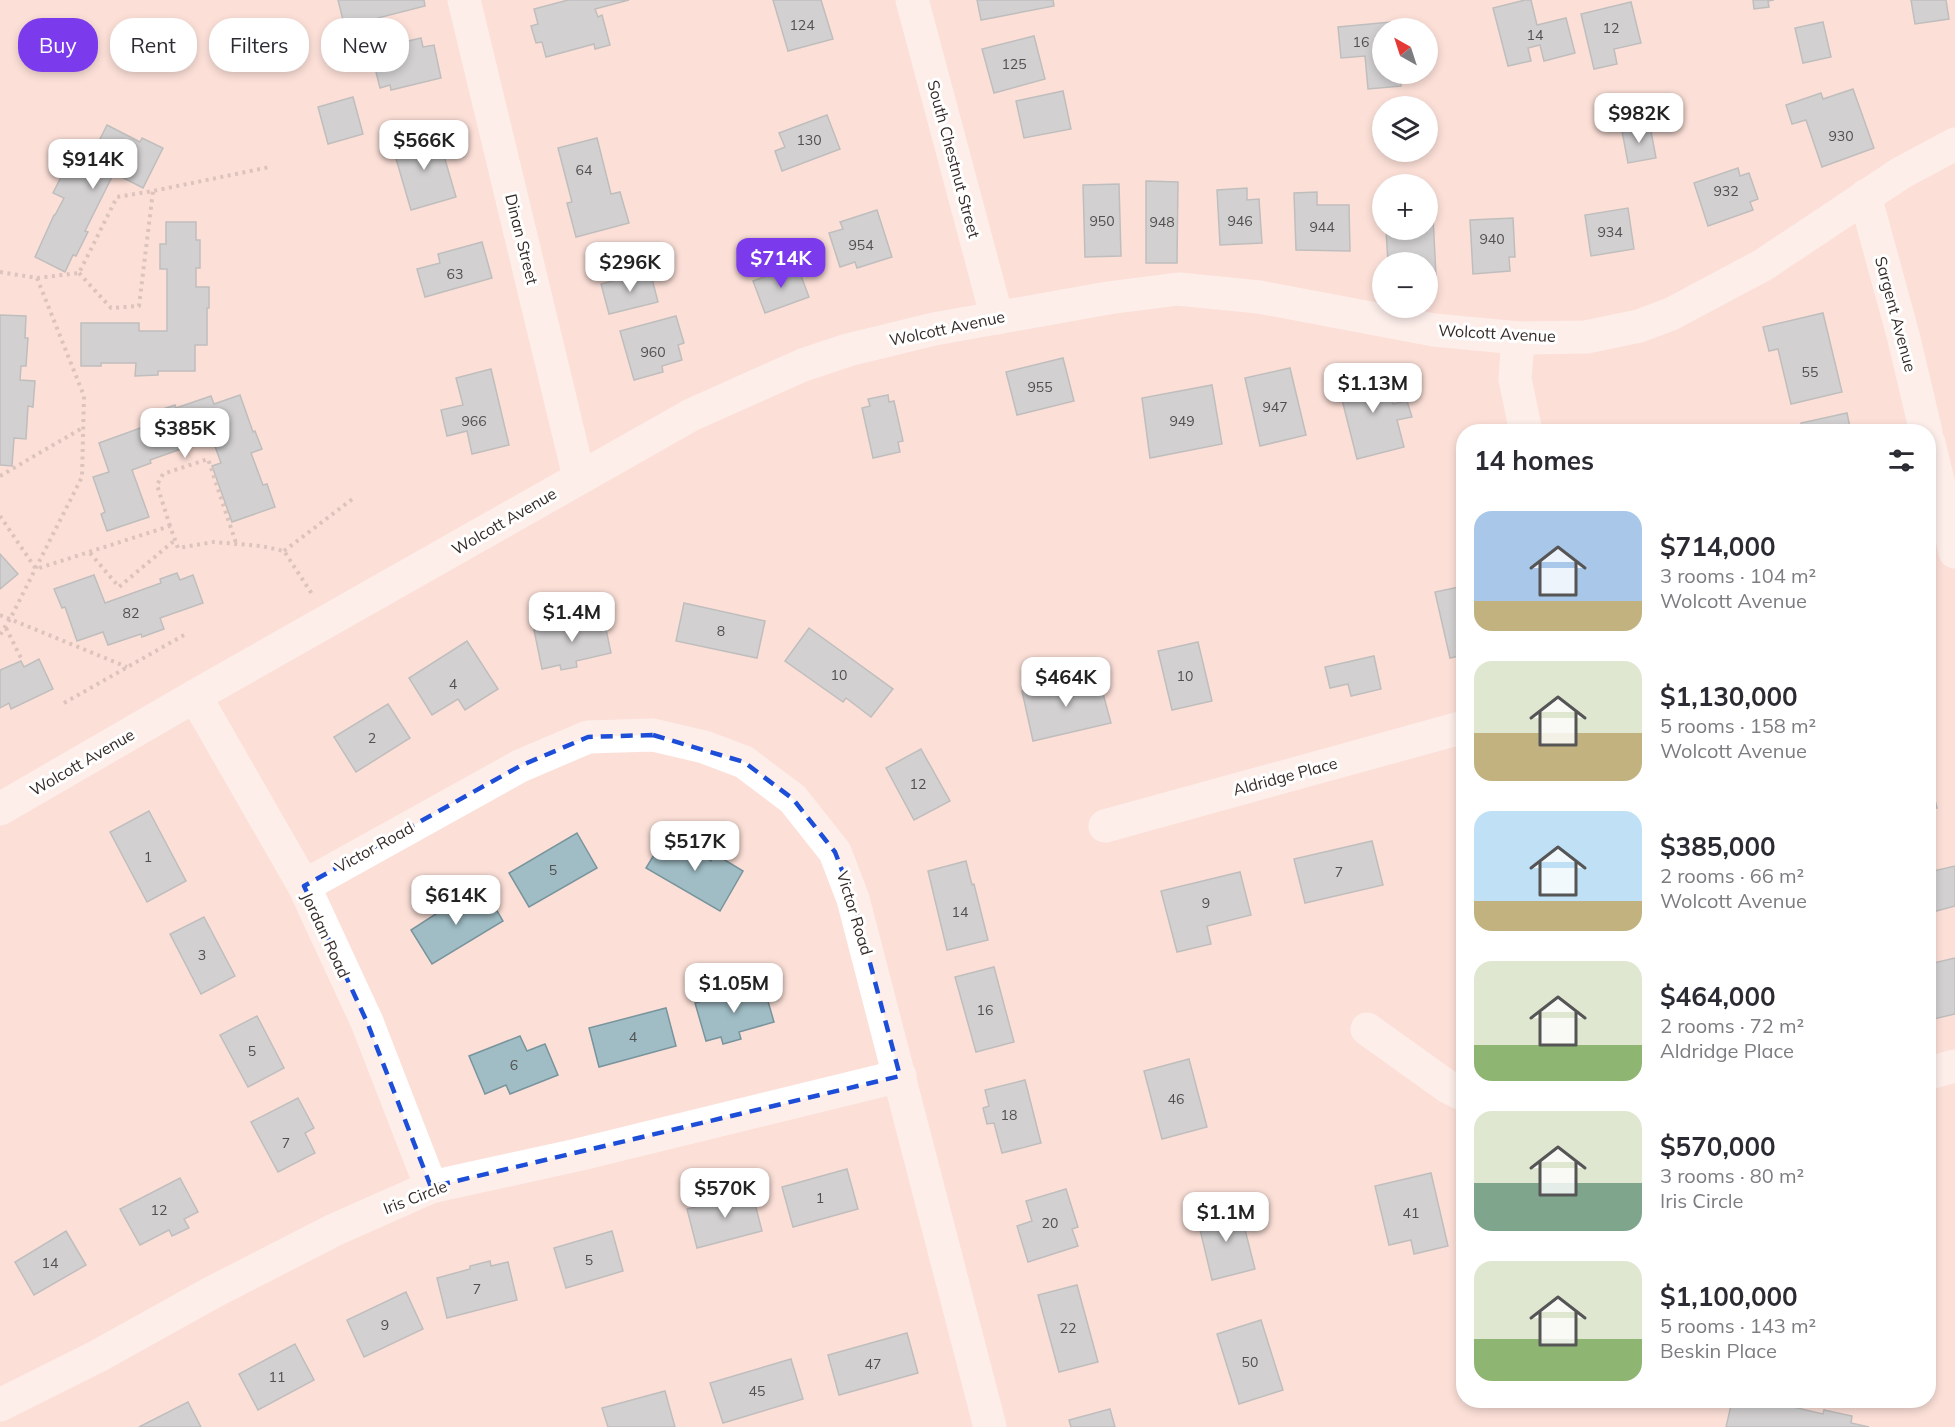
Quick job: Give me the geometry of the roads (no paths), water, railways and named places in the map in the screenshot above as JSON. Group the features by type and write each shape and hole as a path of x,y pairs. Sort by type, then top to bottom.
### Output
{"street":[{"name":"Dinan Street","path":"464,0 579,477"},
{"name":"South Chestnut Street","path":"912,0 997,318"},
{"name":"Wolcott Avenue","path":"0,809 691,415 803,365 848,350 934,329 1108,298 1178,289 1259,297 1434,330 1518,338 1587,337 1639,326 1671,314 1763,265 1901,173 1955,144"},
{"name":"Sargent Avenue","path":"1865,196 1903,335 1924,424"},
{"path":"1518,338 1515,379 1524,424"},
{"path":"1936,472 1955,552"},
{"name":"Jordan Road","path":"195,696 304,886 367,1022 431,1187"},
{"name":"Aldridge Place","path":"1105,826 1456,729"},
{"name":"Victor Road","path":"304,886 520,766 588,737 653,735 704,747 744,762 793,799 835,852 853,899 990,1427"},
{"path":"1367,1029 1456,1091"},
{"path":"1936,1070 1955,1066"},
{"name":"Iris Circle","path":"0,1405 98,1356 213,1292 334,1230 431,1187 577,1155 900,1076"}]}
